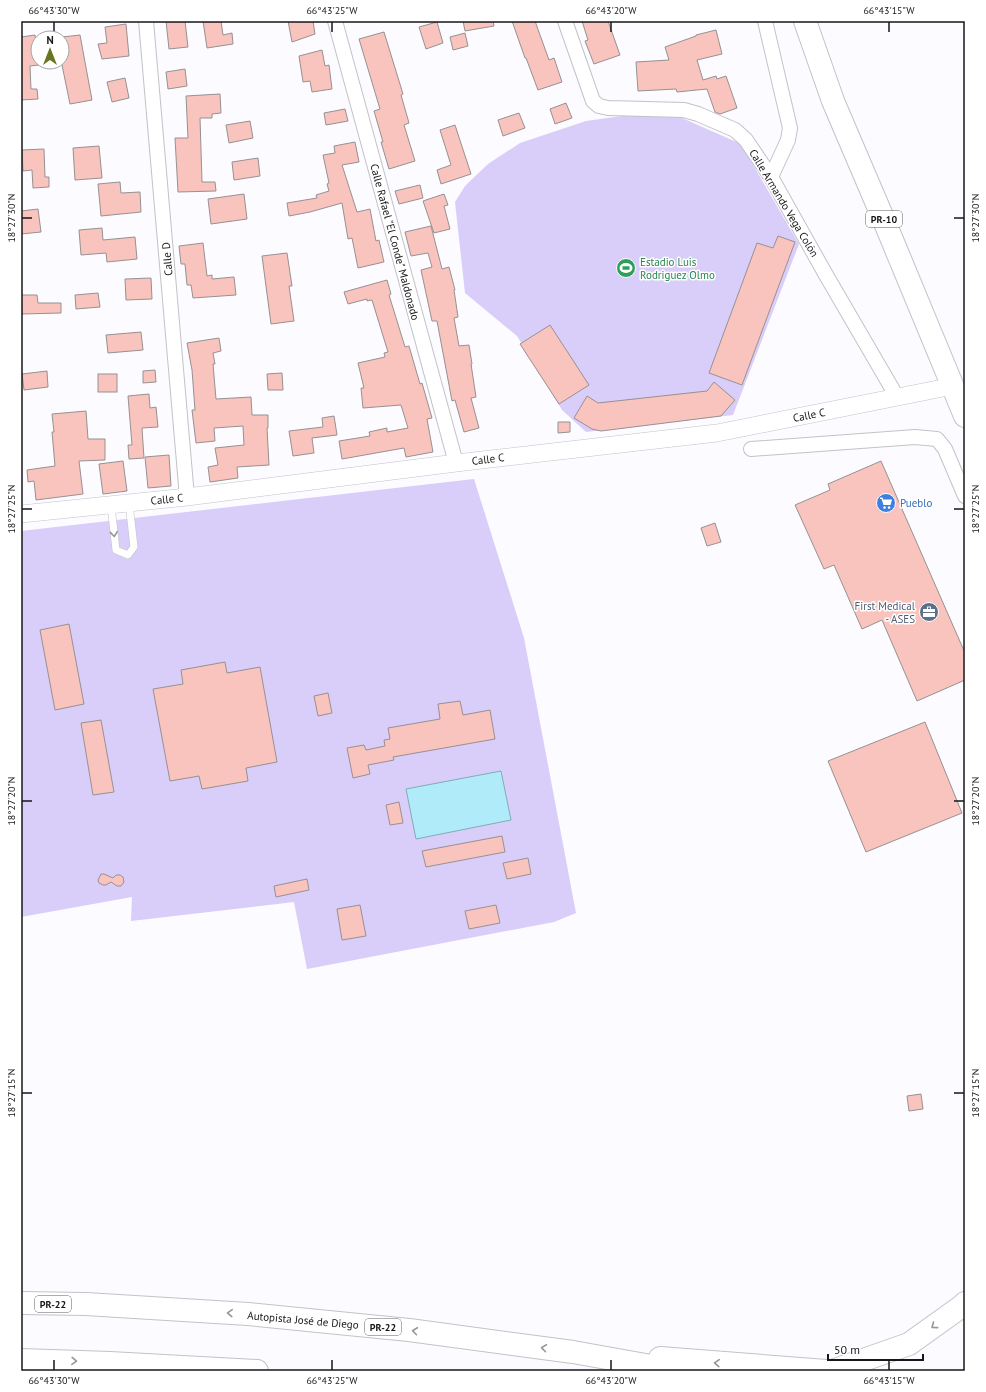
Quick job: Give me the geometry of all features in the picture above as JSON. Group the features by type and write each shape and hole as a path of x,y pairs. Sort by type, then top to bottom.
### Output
{"main road":[{"name":"PR-10","path":"804,21 833,101 965,416"},
{"name":"Autopista José de Diego","path":"21,1303 86,1304 248,1314 409,1330 573,1352 678,1371"},
{"path":"832,1371 909,1344 965,1303"},
{"path":"573,1352 826,1371"},
{"path":"21,1360 110,1362 257,1371"}],"street":[{"name":"Calle D","path":"146,21 187,497"},
{"name":"Calle Rafael \"El Conde\" Maldonado","path":"335,21 456,463"},
{"name":"Calle Armando Vega Colón","path":"565,21 593,101 599,106 608,108 684,110 698,114 735,130 746,140 771,177 897,397"},
{"path":"765,21 790,128 788,140 771,177"},
{"name":"Calle C","path":"21,514 187,497 456,463 717,433 953,386"},
{"path":"751,449 915,438 937,439 945,449 965,496"}],"lane":[{"path":"111,505 116,550 128,555 134,547 129,503"}],"shaded area":[{"name":"Estadio Luis Rodriguez Olmo","path":"673,114 741,144 799,244 733,415 586,432 562,410 517,336 465,293 455,202 465,186 488,164 520,143 586,121 629,115"},
{"path":"474,479 524,638 576,913 554,922 307,969 294,902 131,921 132,897 21,917 21,531"}],"water":[{"path":"501,771 511,820 416,839 406,789"}],"building":[{"path":"166,21 185,21 188,47 169,49"},
{"path":"203,21 221,21 223,35 232,33 233,44 207,48"},
{"path":"288,21 313,21 315,34 292,42"},
{"path":"463,21 493,21 494,26 465,31"},
{"path":"512,21 535,21 549,60 554,58 562,82 538,90"},
{"path":"582,21 608,21 620,55 594,64 585,41 588,40"},
{"path":"437,22 443,43 426,49 419,27"},
{"path":"126,24 129,56 102,59 98,44 107,43 105,27"},
{"path":"716,30 722,54 697,60 703,80 716,76 717,79 726,76 737,108 720,114 715,112 707,89 677,92 676,89 638,91 636,62 669,60 665,47 696,35"},
{"path":"384,32 403,94 401,95 409,123 404,125 415,161 389,169 374,111 380,109 359,39"},
{"path":"465,33 468,46 453,50 450,37"},
{"path":"80,35 92,100 70,104 63,70 70,70 70,36"},
{"path":"30,36 31,89 37,89 38,99 21,100 21,37"},
{"path":"322,50 325,66 329,65 332,89 312,92 310,81 303,82 299,56"},
{"path":"185,69 187,86 168,89 166,72"},
{"path":"125,78 129,98 112,102 107,82"},
{"path":"220,94 221,113 212,114 212,118 200,118 202,182 215,182 216,191 178,192 175,138 188,138 186,96"},
{"path":"566,103 572,118 555,124 550,109"},
{"path":"345,109 348,121 326,125 324,113"},
{"path":"519,113 525,128 503,136 498,120"},
{"path":"250,121 253,138 229,143 226,125"},
{"path":"455,125 471,174 441,184 437,170 451,165 440,130"},
{"path":"355,142 359,162 342,165 357,212 370,209 376,241 379,240 384,262 358,268 352,238 348,239 342,203 289,216 287,203 317,198 316,195 329,191 327,184 329,183 323,155 335,153 334,146"},
{"path":"99,146 102,178 75,180 73,148"},
{"path":"44,149 45,177 49,177 49,187 33,188 32,170 23,171 22,150"},
{"path":"258,158 260,176 234,180 232,162"},
{"path":"120,182 121,193 140,192 141,212 101,216 98,184"},
{"path":"420,185 423,198 399,204 395,191"},
{"path":"244,194 247,219 211,224 208,199"},
{"path":"444,194 448,205 444,206 450,229 434,233 423,201"},
{"path":"38,209 41,232 21,234 21,211"},
{"path":"431,226 442,269 449,267 455,290 458,317 454,318 459,346 469,345 476,397 471,398 479,428 464,432 455,400 452,401 437,321 432,321 421,270 432,267 428,253 411,256 405,232"},
{"path":"102,228 103,240 135,237 137,259 107,262 106,253 81,255 79,230"},
{"path":"778,236 795,242 742,385 709,373 757,243 773,248"},
{"path":"203,243 207,276 212,275 212,279 234,277 236,295 193,298 191,285 187,285 185,264 181,264 179,246"},
{"path":"287,253 292,286 289,286 294,321 271,324 262,256"},
{"path":"151,278 152,299 126,300 125,279"},
{"path":"387,280 391,294 389,295 405,347 409,346 432,418 427,419 433,452 406,457 404,448 342,459 339,441 370,436 369,432 387,428 387,432 408,428 401,405 363,408 361,388 364,388 358,363 385,357 384,353 388,352 372,300 367,301 367,299 348,304 344,292"},
{"path":"98,293 100,307 76,309 75,295"},
{"path":"21,295 37,295 38,303 61,303 61,313 22,314"},
{"path":"550,325 589,385 559,404 520,344"},
{"path":"141,332 143,350 108,353 106,335"},
{"path":"219,338 221,351 213,353 215,364 213,364 216,399 251,397 252,415 268,415 267,428 269,465 237,467 238,478 210,482 208,467 218,465 215,448 244,445 243,426 214,428 215,441 196,443 192,410 195,410 192,370 187,343"},
{"path":"155,370 156,382 143,383 143,371"},
{"path":"47,371 48,387 24,390 22,374"},
{"path":"282,373 283,390 268,390 267,374"},
{"path":"98,374 117,374 117,392 98,392"},
{"path":"714,382 735,400 721,416 601,431 592,429 574,418 587,396 598,403 707,391"},
{"path":"149,394 150,408 156,407 158,427 142,428 144,458 129,459 128,445 132,445 128,396"},
{"path":"86,411 88,439 105,439 105,460 79,461 83,494 36,500 34,481 28,482 27,470 55,466 52,414"},
{"path":"334,416 337,435 312,438 314,453 293,456 289,431 323,427 322,418"},
{"path":"558,422 570,422 570,432 558,433"},
{"path":"169,455 171,486 148,488 145,457"},
{"path":"123,461 127,491 103,494 99,464"},
{"path":"881,461 965,653 965,680 917,701 882,620 862,629 834,565 824,569 795,505 830,490 828,484"},
{"path":"715,523 721,542 707,546 701,528"},
{"path":"69,624 84,704 55,710 40,630"},
{"path":"225,662 227,673 260,667 277,762 246,768 248,781 202,789 199,776 170,781 153,689 183,684 181,670"},
{"path":"328,693 332,713 318,716 314,696"},
{"path":"460,701 463,715 490,710 495,739 393,757 394,760 368,765 370,774 353,778 347,748 364,745 366,750 385,746 384,740 390,739 388,728 440,719 438,704"},
{"path":"101,720 114,792 93,795 81,723"},
{"path":"925,722 962,813 866,852 828,761"},
{"path":"399,802 403,823 390,825 386,805"},
{"path":"502,836 505,852 426,867 422,851"},
{"path":"528,858 531,874 507,879 503,863"},
{"path":"101,874 113,878 116,875 120,875 123,877 124,882 121,886 117,886 111,882 103,885 99,883 98,880"},
{"path":"307,879 309,890 276,897 274,886"},
{"path":"360,905 366,936 342,940 337,909"},
{"path":"496,905 500,923 469,929 465,911"},
{"path":"921,1094 923,1109 909,1111 907,1096"}],"place":[{"name":"Estadio Luis Rodriguez Olmo","path":"626,268"},
{"name":"Pueblo","path":"886,503"},
{"name":"First Medical - ASES","path":"929,612"}]}
